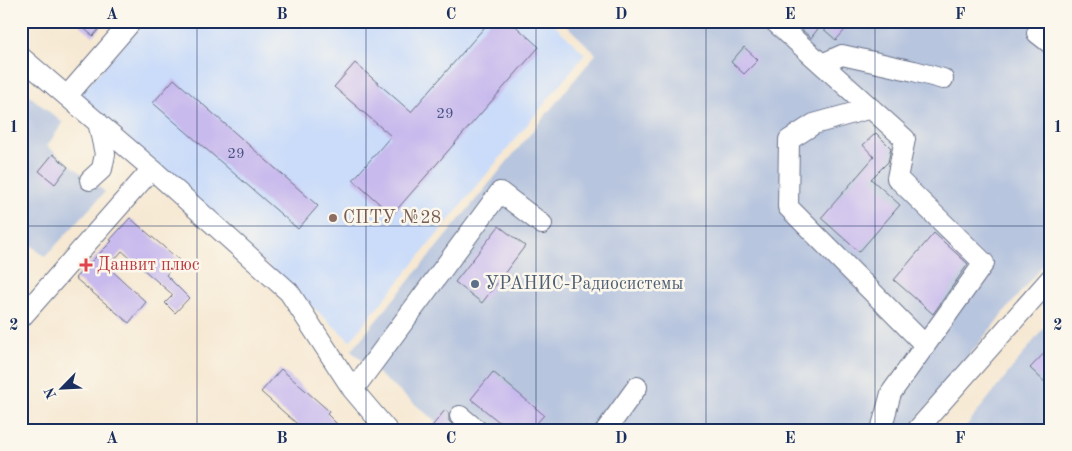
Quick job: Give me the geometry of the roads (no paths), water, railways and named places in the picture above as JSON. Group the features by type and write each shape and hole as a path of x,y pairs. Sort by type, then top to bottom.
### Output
{"street":[{"path":"67,96 132,21"},
{"path":"774,21 905,139 897,178 984,263 891,393 881,430"},
{"path":"822,64 842,55 943,79"},
{"path":"21,57 152,169 289,292 353,390 387,430"},
{"path":"870,108 814,124 790,140 788,208 925,345"},
{"path":"90,180 102,169 105,154 98,122"},
{"path":"21,318 152,169"},
{"path":"353,390 500,192 542,224"},
{"path":"916,430 1051,278"},
{"path":"606,430 637,387"},
{"path":"460,416 477,430"}],"place":[{"name":"СПТУ №28","path":"333,218"},
{"name":"Данвит плюс","path":"86,265"},
{"name":"УРАНИС-Радиосистемы","path":"475,284"}]}
